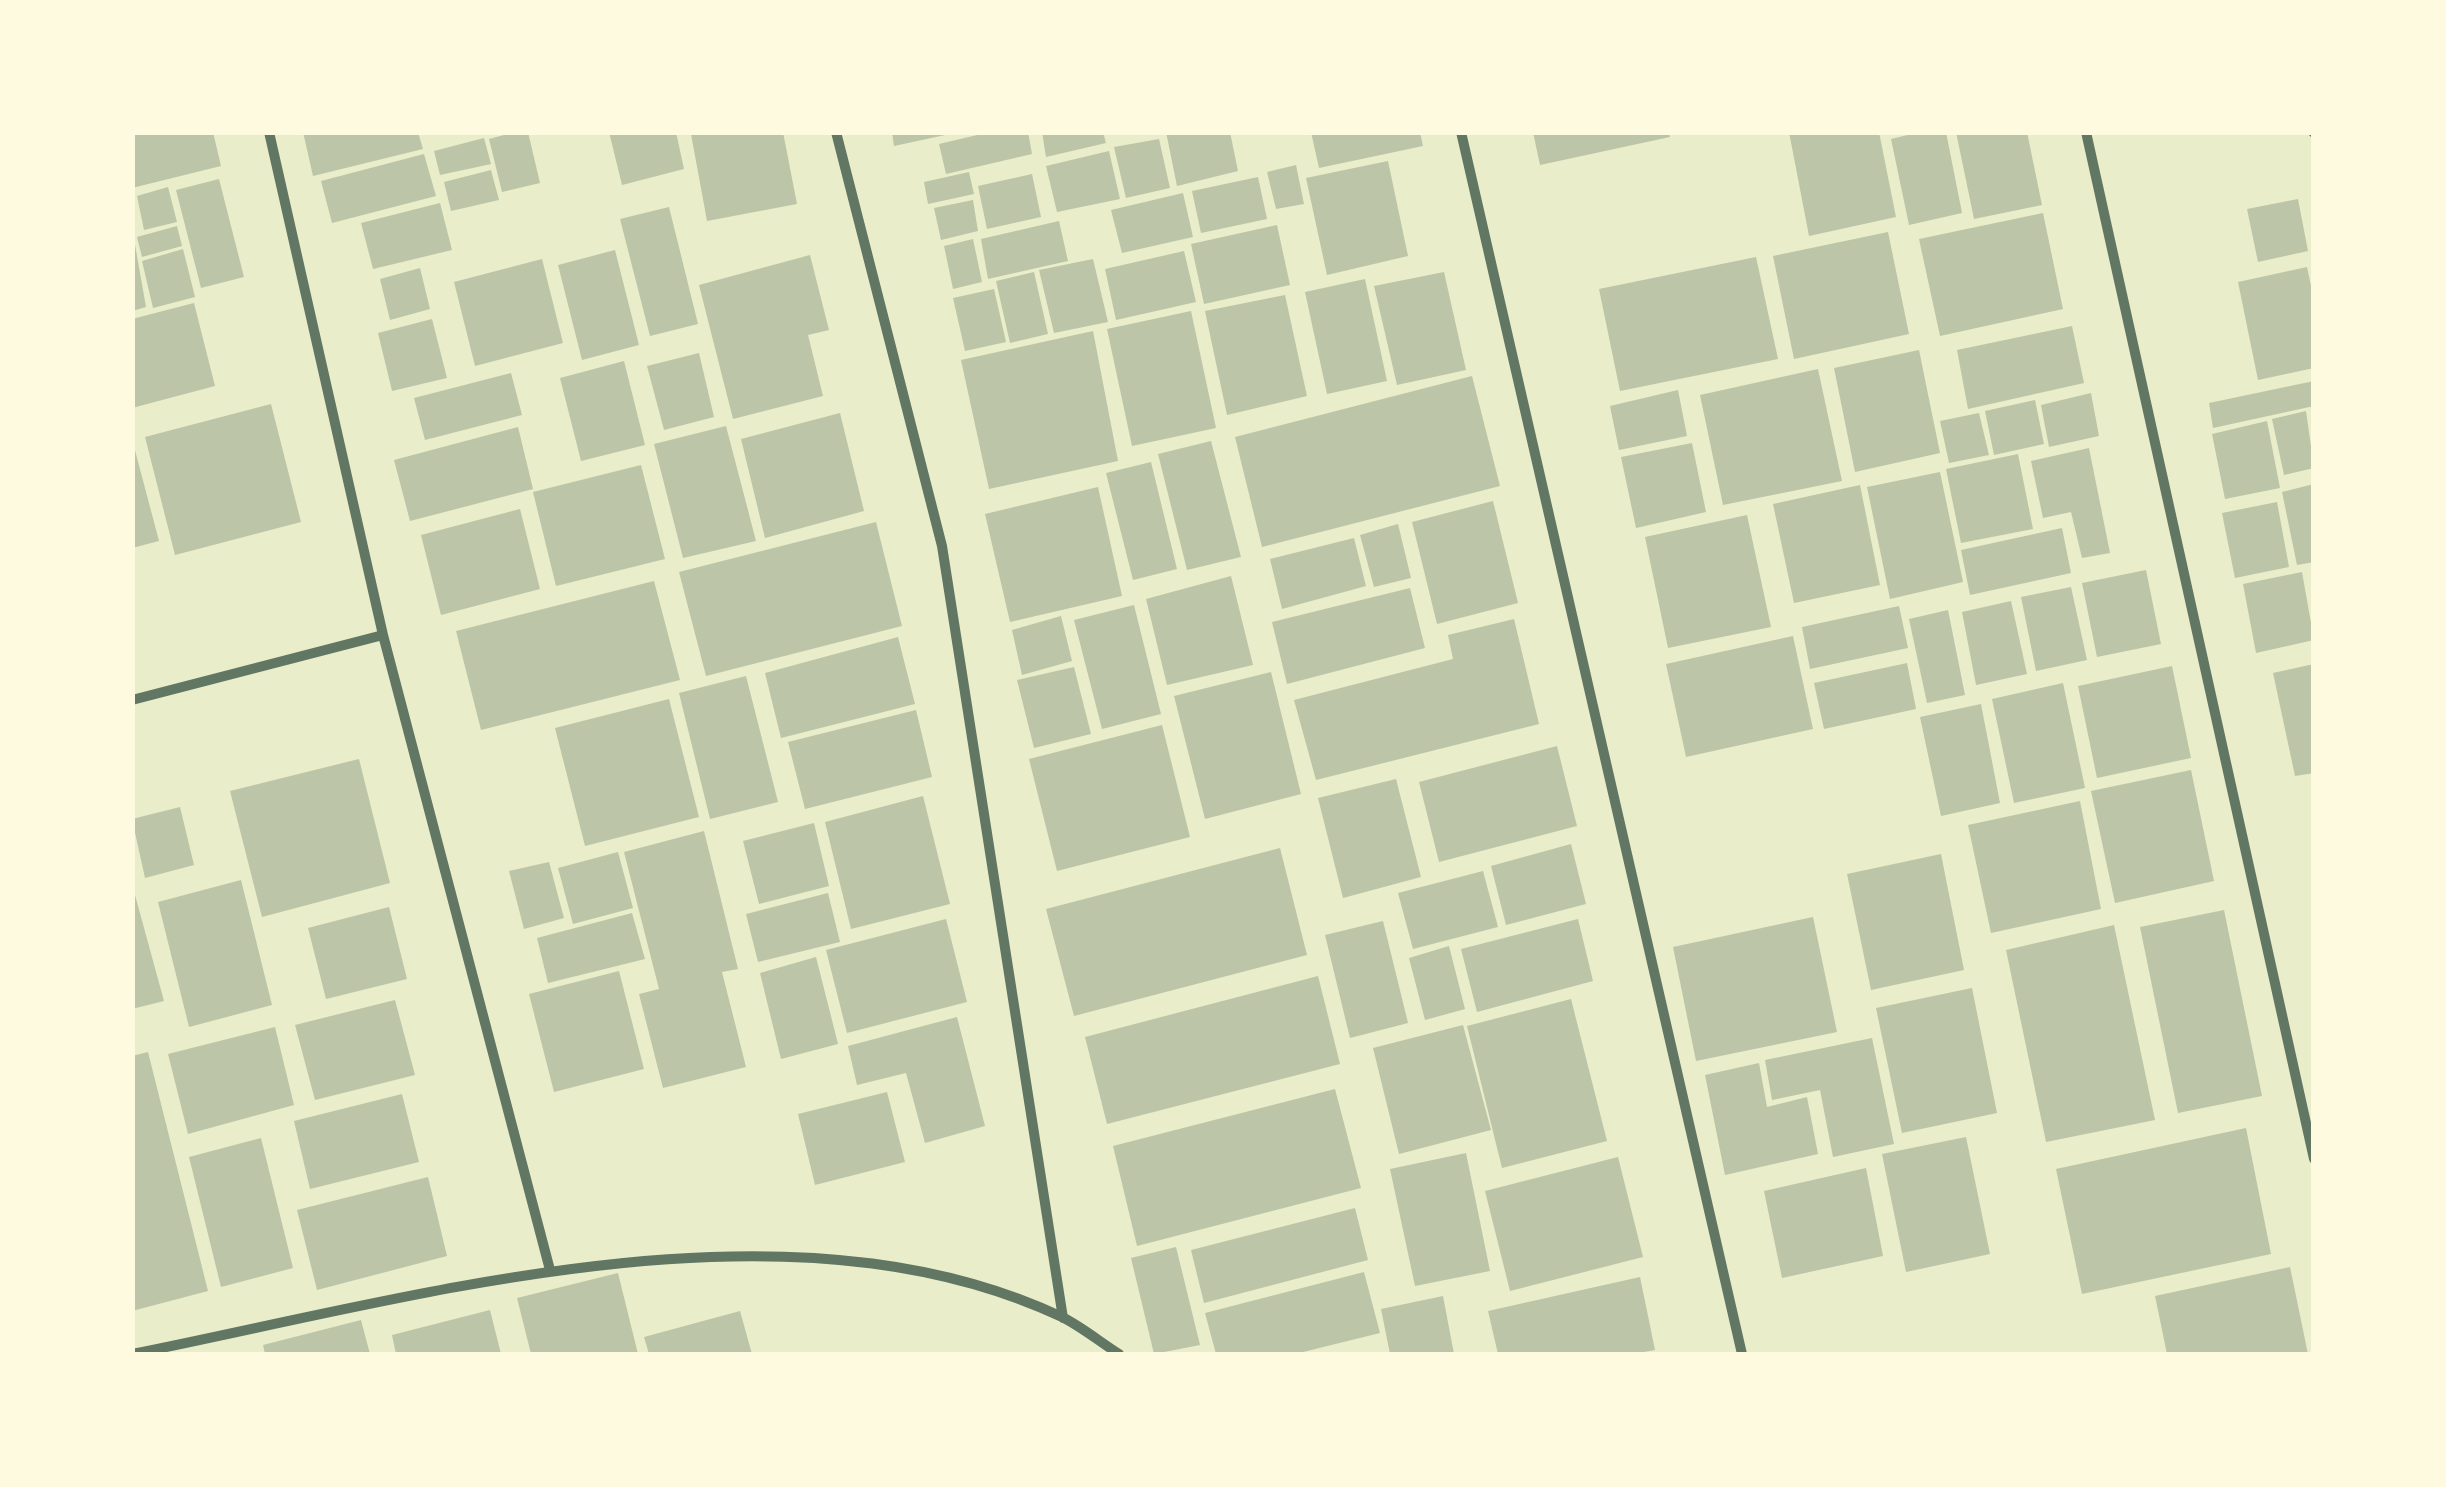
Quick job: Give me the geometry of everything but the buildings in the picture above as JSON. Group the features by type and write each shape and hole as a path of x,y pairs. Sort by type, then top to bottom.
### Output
{"street":[{"path":"268,132 383,635 550,1270"},
{"path":"836,132 942,546 1062,1318"},
{"path":"1461,132 1742,1354"},
{"path":"2086,132 2314,1159"},
{"path":"132,700 383,635"},
{"path":"132,1354 550,1270 794,1253 927,1271 1062,1318 1119,1354"}]}
